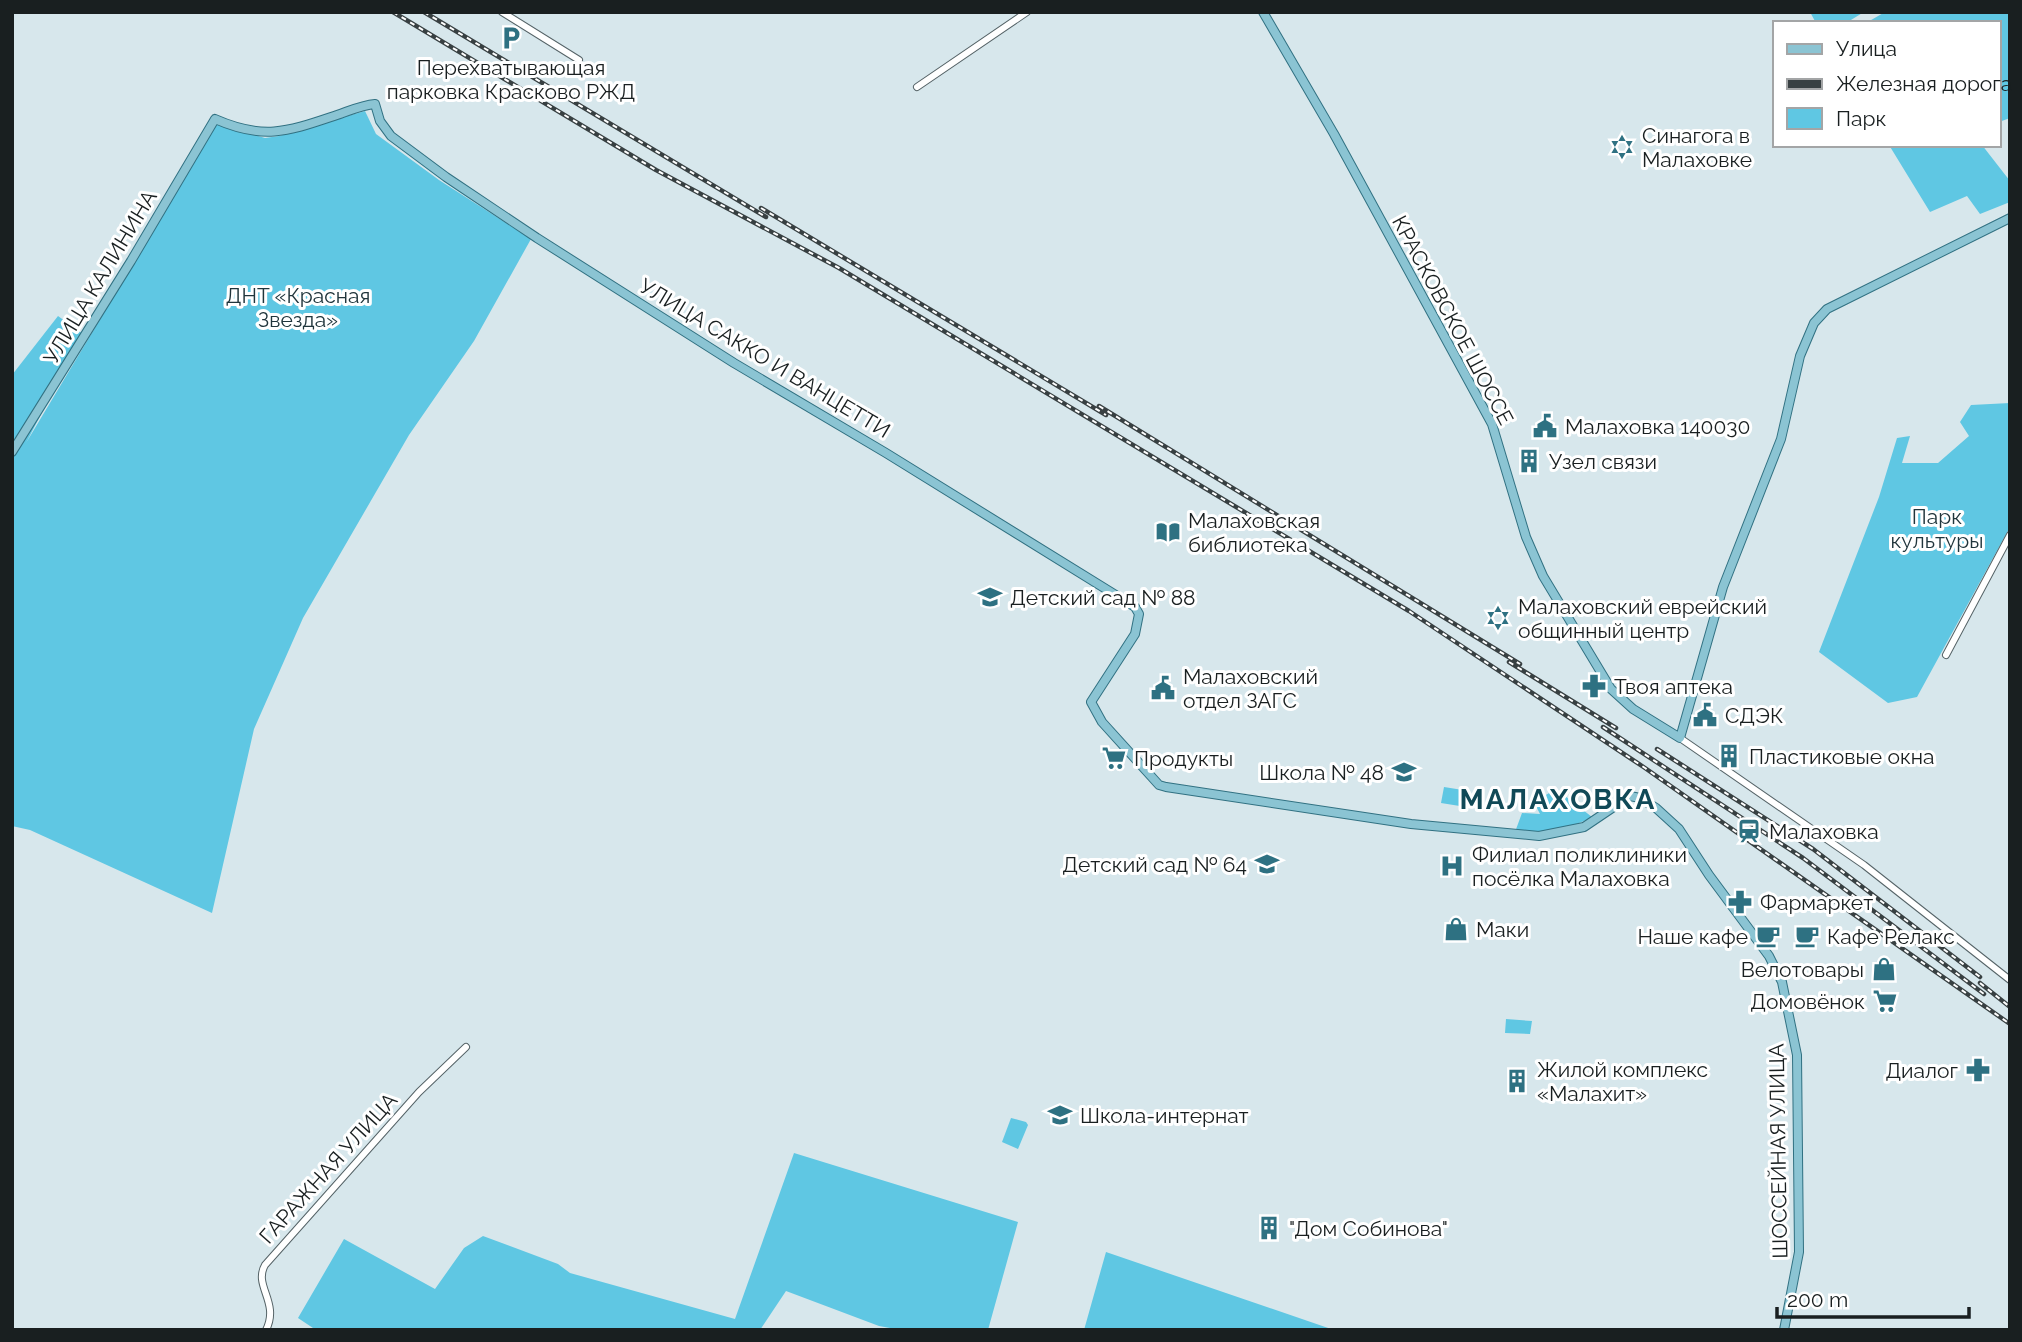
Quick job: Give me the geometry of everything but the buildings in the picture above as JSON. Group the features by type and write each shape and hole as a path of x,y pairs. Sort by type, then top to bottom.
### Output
{"main road":[{"name":"КРАСКОВСКОЕ ШОССЕ","path":"1263,12 1340,146 1492,424 1526,537 1557,600 1611,689 1633,709 1680,738"},
{"name":"УЛИЦА САККО И ВАНЦЕТТИ","path":"215,119 248,131 283,133 370,104 377,106 380,121 391,136 446,177 537,238 734,363 1124,598 1139,614 1135,634 1091,702"},
{"name":"УЛИЦА КАЛИНИНА","path":"12,452 125,271 215,119"},
{"path":"1680,738 1723,587 1775,459 1800,356 1814,323 1827,309 2010,218"},
{"name":"ШОССЕЙНАЯ УЛИЦА","path":"1091,702 1102,722 1159,785 1420,826 1539,836 1584,827 1625,798 1640,798 1679,829 1779,974 1789,1004 1797,1055 1799,1230 1798,1267 1784,1330"}],"street":[{"path":"502,12 579,60"},
{"path":"917,87 1027,12"},
{"path":"1946,655 2010,535"},
{"path":"1680,738 1864,865 2010,980"},
{"name":"ГАРАЖНАЯ УЛИЦА","path":"266,1330 272,1312 262,1282 261,1272 265,1265 419,1091 466,1047"}],"green space":[{"path":"1810,12 1864,12 1849,21 1815,21"},
{"path":"1885,12 2010,12 2010,118 2001,121 2001,21 1869,21"},
{"name":"ДНТ «Красная Звезда»","path":"365,111 376,134 439,180 531,239 474,341 409,435 303,618 254,729 212,913 30,830 12,826 12,375 58,316 83,334 26,443 217,124 265,138"},
{"path":"1890,147 1984,147 2010,181 2010,202 1980,214 1967,196 1930,212"},
{"name":"Парк культуры","path":"2010,403 2010,527 1917,697 1888,703 1819,652 1879,497 1897,438 1910,436 1902,463 1938,463 1969,436 1960,422 1971,405"},
{"path":"1444,787 1469,791 1466,807 1441,803"},
{"path":"1556,789 1592,817 1555,830 1515,832 1522,813 1540,814 1534,802"},
{"path":"1506,1019 1532,1021 1530,1034 1505,1033"},
{"path":"1011,1118 1028,1125 1018,1149 1002,1142"},
{"path":"794,1153 1018,1222 988,1330 901,1330 879,1326 786,1291 760,1330 316,1330 298,1318 344,1239 435,1289 464,1248 483,1236 558,1264 570,1273 735,1319"},
{"path":"1106,1252 1334,1330 1084,1330"}],"railway":[{"path":"393,12 656,170 839,268 1409,611 1645,768 2010,1024"},
{"path":"424,12 766,217"},
{"path":"761,208 1106,415"},
{"path":"1099,406 1520,664"},
{"path":"1509,662 1616,728"},
{"path":"1603,727 1803,858 1984,994"},
{"path":"1657,749 1813,849 1980,977"},
{"path":"1980,983 2010,1007"}],"place":[{"name":"Перехватывающая парковка Красково РЖД","path":"511,38"},
{"name":"Синагога в Малаховке","path":"1622,147"},
{"name":"Малаховка 140030","path":"1545,426"},
{"name":"Узел связи","path":"1529,461"},
{"name":"Малаховская библиотека","path":"1168,532"},
{"name":"Детский сад № 88","path":"990,597"},
{"name":"Малаховский еврейский общинный центр","path":"1498,618"},
{"name":"Твоя аптека","path":"1594,686"},
{"name":"Малаховский отдел ЗАГС","path":"1163,688"},
{"name":"СДЭК","path":"1705,715"},
{"name":"Пластиковые окна","path":"1729,756"},
{"name":"Продукты","path":"1114,758"},
{"name":"Школа № 48","path":"1404,772"},
{"name":"Малаховка","path":"1749,831"},
{"name":"Детский сад № 64","path":"1267,864"},
{"name":"Филиал поликлиники посёлка Малаховка","path":"1452,866"},
{"name":"Фармаркет","path":"1740,902"},
{"name":"Маки","path":"1456,929"},
{"name":"Наше кафе","path":"1768,936"},
{"name":"Кафе Релакс","path":"1807,936"},
{"name":"Велотовары","path":"1884,969"},
{"name":"Домовёнок","path":"1885,1001"},
{"name":"Диалог","path":"1978,1070"},
{"name":"Жилой комплекс «Малахит»","path":"1517,1081"},
{"name":"Школа-интернат","path":"1060,1115"},
{"name":"\"Дом Собинова\"","path":"1269,1228"}],"district":[{"name":"МАЛАХОВКА","path":"1558,799"}]}
